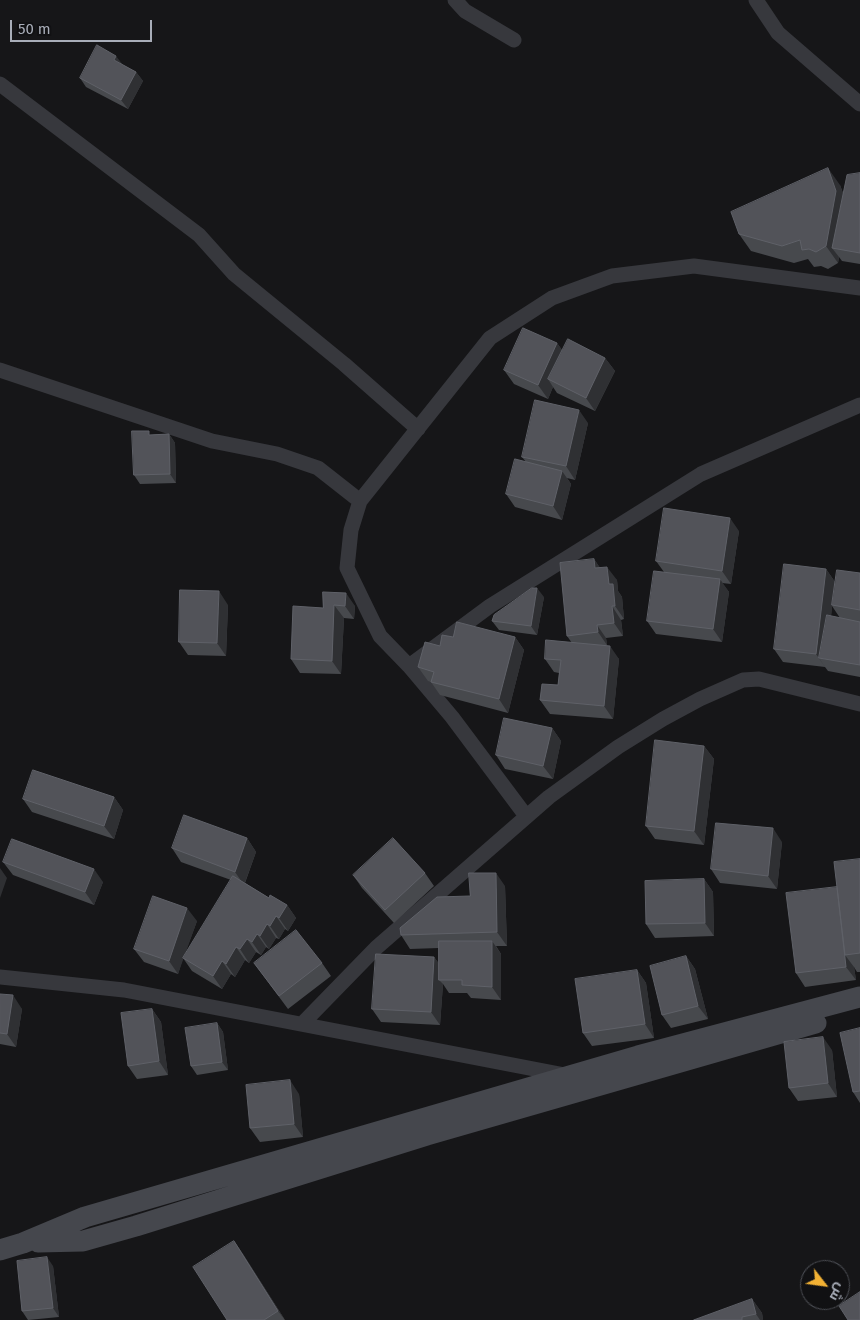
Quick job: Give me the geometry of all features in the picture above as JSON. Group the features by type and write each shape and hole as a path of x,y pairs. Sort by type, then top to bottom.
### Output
{"main road":[{"path":"0,1250 23,1243 85,1217 569,1076 860,997"},
{"path":"23,1243 83,1241 268,1186 427,1135 860,1011"}],"street":[{"path":"455,0 465,12 514,40"},
{"path":"756,0 778,34 860,104"},
{"path":"0,84 199,235 234,274 344,364 418,429"},
{"path":"526,816 452,717 409,666 380,636 347,568 351,530 360,501 490,338 552,298 612,276 694,266 860,288"},
{"path":"0,370 212,441 277,454 318,468 360,501"},
{"path":"409,666 490,606 701,474 860,405"},
{"path":"302,1024 376,948 549,797 618,747 700,699 742,680 759,679 860,704"},
{"path":"0,977 124,990 569,1076"}],"building":[{"path":"97,45 116,56 114,60 136,72 121,100 80,78"},
{"path":"828,168 836,191 826,246 816,252 809,249 802,250 800,240 782,246 739,234 731,212"},
{"path":"860,173 860,253 832,248 847,175"},
{"path":"523,328 557,343 538,385 504,370"},
{"path":"568,339 605,358 586,398 548,379"},
{"path":"535,400 579,410 566,466 522,457"},
{"path":"132,431 149,431 149,435 169,434 170,474 134,475"},
{"path":"515,459 562,471 553,506 506,494"},
{"path":"664,508 730,518 722,571 656,561"},
{"path":"594,559 595,568 607,567 609,584 613,584 615,606 612,606 614,623 597,625 598,632 567,636 560,563"},
{"path":"784,564 826,569 816,654 774,649"},
{"path":"837,570 860,573 860,610 832,605"},
{"path":"654,571 720,579 713,629 647,621"},
{"path":"532,588 537,588 531,626 492,621 494,615"},
{"path":"180,590 219,591 217,643 179,642"},
{"path":"323,592 346,593 345,606 334,605 332,661 291,659 293,606 323,608"},
{"path":"827,615 860,622 860,665 819,658"},
{"path":"457,622 515,637 499,699 431,682 434,672 418,667 425,642 440,646 442,635 453,637"},
{"path":"546,640 610,646 604,706 540,700 542,684 558,685 561,660 545,659"},
{"path":"504,718 552,728 543,766 496,755"},
{"path":"655,740 704,746 694,831 646,826"},
{"path":"33,770 114,797 104,826 23,799"},
{"path":"184,815 247,838 235,872 172,848"},
{"path":"716,823 773,828 768,876 711,869"},
{"path":"393,838 425,873 385,910 353,875"},
{"path":"12,839 94,869 85,892 3,862"},
{"path":"860,859 860,953 845,955 834,862"},
{"path":"469,873 496,873 497,932 401,935 400,928 437,897 470,896"},
{"path":"233,876 269,898 270,895 287,905 279,918 276,916 270,926 267,924 260,936 257,934 252,942 247,939 240,949 236,947 226,964 222,961 213,976 183,958"},
{"path":"704,879 705,923 646,924 645,881"},
{"path":"837,887 846,967 796,973 786,893"},
{"path":"153,896 187,908 169,961 134,949"},
{"path":"296,930 322,963 279,996 254,963"},
{"path":"439,941 492,941 492,987 462,985 462,980 439,980"},
{"path":"376,954 434,957 431,1012 372,1009"},
{"path":"686,956 698,1006 662,1015 650,966"},
{"path":"637,970 645,1024 583,1033 575,979"},
{"path":"0,994 13,995 7,1034 0,1033"},
{"path":"152,1009 159,1061 128,1066 121,1013"},
{"path":"217,1023 222,1062 191,1066 185,1028"},
{"path":"860,1028 860,1091 853,1092 840,1033"},
{"path":"823,1037 828,1083 789,1088 784,1042"},
{"path":"290,1080 294,1124 250,1128 246,1085"},
{"path":"234,1241 278,1311 264,1320 227,1320 193,1267"},
{"path":"47,1257 53,1308 22,1311 17,1261"},
{"path":"860,1292 860,1320 848,1320 842,1310 850,1310 850,1299"},
{"path":"752,1299 756,1314 742,1317 742,1320 694,1320"}]}
